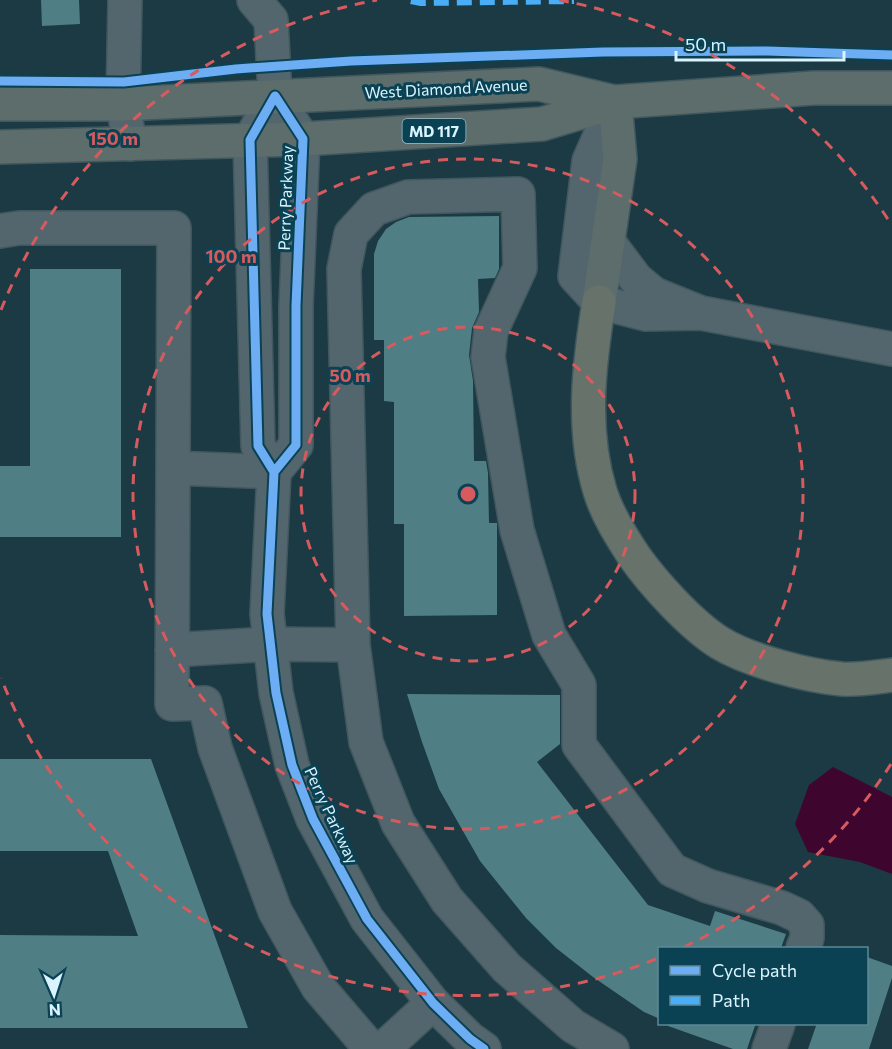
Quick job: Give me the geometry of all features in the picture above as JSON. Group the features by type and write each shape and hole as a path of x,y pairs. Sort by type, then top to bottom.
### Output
{"highway":[{"path":"599,302 588,380 590,438 600,492 621,537 650,579 693,621 719,642 750,657 804,672 843,679 892,675"}],"main road":[{"name":"West Diamond Avenue","path":"0,104 123,104 539,84 615,102"},
{"name":"West Diamond Avenue","path":"0,147 303,139 542,124 615,102 814,88 892,88"},
{"path":"599,302 620,159 615,102"}],"street":[{"path":"125,0 123,104 130,144"},
{"path":"250,140 275,96 271,20 255,1"},
{"name":"Perry Parkway","path":"274,472 297,445 296,306 303,139 275,96"},
{"path":"615,102 589,161 575,276 599,302 646,314 701,313"},
{"name":"Perry Parkway","path":"250,140 258,446 274,472 267,614 276,693 292,765 313,819 367,919 433,1002 484,1049"},
{"path":"612,1049 573,1026 507,968 447,900 398,824 366,742 353,645 344,269 351,234 374,208 408,197 518,194 520,268 491,332 488,357 517,530 549,635 579,685 579,745 672,870 708,886 782,908 799,916 807,925 807,938 803,947"},
{"path":"0,231 19,228 174,228 172,704 205,703 215,748 275,911 318,987 370,1049"},
{"path":"609,243 636,279 654,294 701,313 891,342"},
{"path":"174,468 274,472"},
{"path":"172,650 270,644 353,645"},
{"path":"383,1049 433,1002"},
{"path":"769,1049 777,1025"}],"shaded area":[{"path":"833,767 892,797 892,874 860,862 808,852 795,824 809,785"}],"building":[{"path":"41,0 79,0 80,24 42,26"},
{"path":"499,216 499,269 495,278 478,279 479,312 472,328 469,355 473,381 474,461 486,461 489,523 497,523 497,615 404,616 404,524 394,524 394,402 384,401 384,340 374,340 374,254 378,241 386,229 409,217"},
{"path":"30,269 121,269 121,537 0,537 0,466 30,466"},
{"path":"407,694 560,695 560,744 537,762 648,905 710,926 715,911 786,934 781,947 658,947 658,1018 644,1012 556,948 526,918 480,861 439,789"},
{"path":"0,759 151,759 248,1028 0,1028 0,935 138,936 108,851 0,851"},
{"path":"868,957 892,966 892,978 869,1049 808,1049 816,1025 868,1025"},
{"path":"755,1025 747,1049 733,1049 668,1026"}],"marked path":[{"path":"411,0 421,2 574,0"}],"cycle path":[{"path":"0,81 124,82 236,69 351,61 603,52 767,51 892,55"},
{"path":"274,472 296,445 296,306 303,139 275,96 250,140 258,446 274,472 267,614 276,693 292,765 313,819 367,919 433,1003 470,1039 484,1049"}]}
